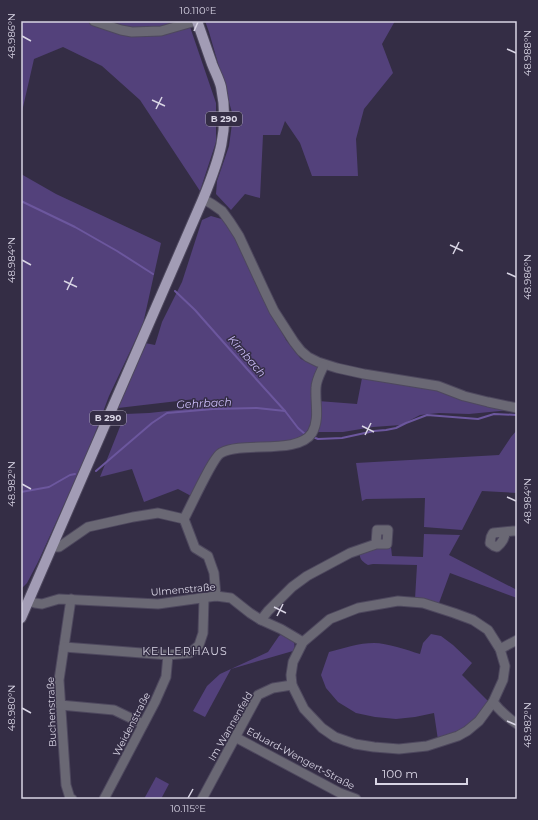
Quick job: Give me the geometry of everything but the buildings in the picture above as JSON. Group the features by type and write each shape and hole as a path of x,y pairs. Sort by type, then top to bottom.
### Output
{"main road":[{"name":"B 290","path":"21,618 203,199 219,158 224,131 223,100 220,85 196,21"}],"street":[{"path":"94,21 132,32 161,31 196,21"},
{"path":"203,199 222,211 230,222 239,236 274,311 294,342 308,357 324,365 364,374 438,386 464,396 517,408"},
{"path":"216,596 214,573 208,556 195,548 184,519 210,467 220,453 233,448 287,445 301,442 311,434 317,419 316,386 324,365"},
{"path":"53,545 59,547 88,527 133,517 158,513 184,519"},
{"path":"505,532 517,531"},
{"path":"261,620 292,587 307,576 350,553 376,544"},
{"name":"Ulmenstraße","path":"29,601 42,604 59,599 71,599 158,604 216,596 231,598 261,620 281,629 303,642"},
{"path":"64,647 168,655 190,653 199,645 203,633 204,598"},
{"name":"Buchenstraße","path":"71,599 59,680 66,785 70,798 72,799"},
{"path":"398,601 424,603 454,612 472,620 488,630 500,649 505,666 503,680 493,702 479,720 467,731 458,736 427,746 399,749 374,747 355,744 335,737 322,728 304,709 292,685 291,676 293,662 303,642 330,619 358,608 398,601"},
{"path":"500,649 517,640"},
{"name":"Weidenstraße","path":"104,799 155,702 166,677 168,655"},
{"name":"Im Wannenfeld","path":"202,799 258,695 273,688 292,685"},
{"path":"493,702 500,711 517,724"},
{"path":"60,705 114,710 143,724"},
{"name":"Eduard-Wengert-Straße","path":"235,737 340,793 356,799"}],"shaded area":[{"path":"21,21 188,21 216,103 216,142 200,191 140,100 102,66 63,47 34,59 21,116"},
{"path":"205,21 395,21 382,44 393,73 364,109 356,139 358,176 312,176 300,143 285,121 280,135 263,135 260,198 245,194 231,210 216,194 217,181 229,146 233,116"},
{"path":"21,174 56,194 161,243 143,324 109,396 88,452 38,562 27,583 21,589"},
{"path":"211,216 225,220 241,248 256,284 286,340 301,359 318,367 313,420 304,437 295,441 229,447 193,497 178,489 144,502 132,469 100,477 125,414 195,408 195,399 118,408 145,343 155,345 162,322 182,282 202,220"},
{"path":"362,378 433,389 511,410 469,414 439,413 420,415 401,425 373,427 343,432 315,432 318,401 357,404"},
{"path":"517,430 517,493 482,491 462,530 424,527 425,498 366,499 362,501 356,463 499,455"},
{"path":"424,534 460,535 449,555 517,590 517,598 450,573 439,603 415,599 417,565 368,565 360,557 360,553 377,547 391,547 392,556 423,557"},
{"path":"282,634 294,642 295,645 293,651 231,669 205,717 193,711 207,686 220,674 268,652"},
{"path":"431,634 441,636 472,663 462,675 490,703 478,718 458,733 438,740 434,713 396,719 356,713 338,702 326,688 321,675 329,652 368,643 379,643 420,654 423,643"},
{"path":"156,777 169,784 161,799 144,799"}],"waterway":[{"name":"Kirnbach","path":"21,201 75,227 153,274"},
{"name":"Kirnbach","path":"175,291 195,310 285,411 298,428 305,434"},
{"name":"Gehrbach","path":"96,471 152,423 167,413 213,409 257,408 285,411"},
{"name":"Kirnbach","path":"313,437 318,439 342,438 386,430 396,428 427,415 478,419 494,414 517,415"},
{"name":"Gehrbach","path":"21,492 49,487 70,475 75,474"}],"district":[{"name":"KELLERHAUS","path":"185,651"}]}
